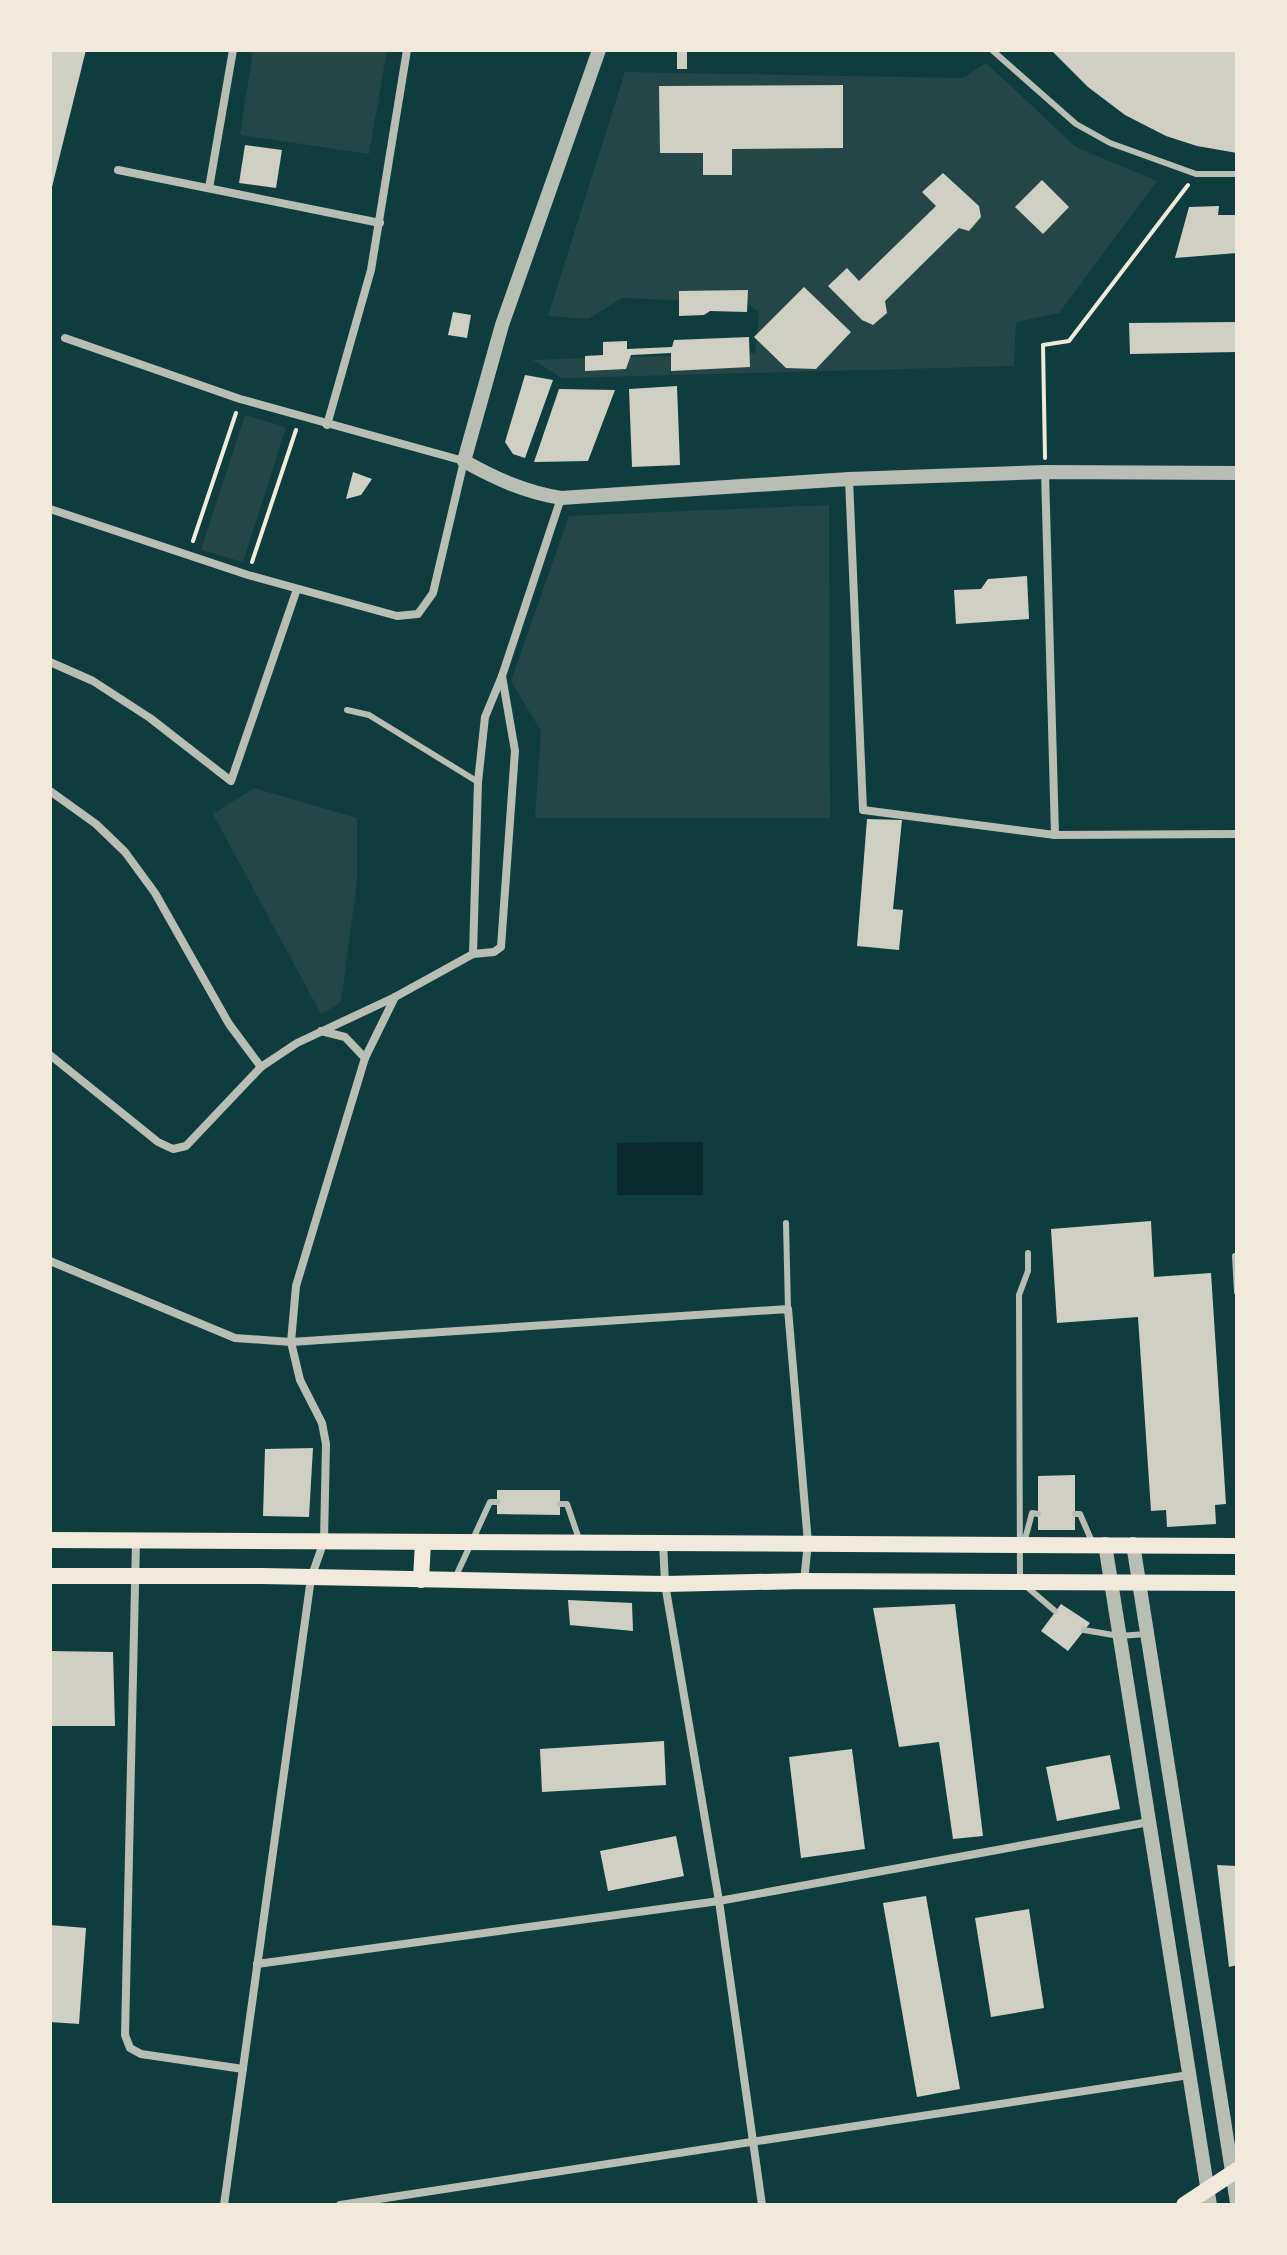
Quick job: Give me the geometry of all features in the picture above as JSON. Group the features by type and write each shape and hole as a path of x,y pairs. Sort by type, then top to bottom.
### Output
{"main road":[{"path":"50,1540 1237,1546"},
{"path":"421,1580 423,1542"},
{"path":"50,1576 665,1584 804,1581 1237,1583"},
{"path":"1184,2205 1209,2197 1236,2171"}],"street":[{"path":"209,188 233,50"},
{"path":"327,425 371,270 407,50"},
{"path":"50,509 188,557 297,589 397,616 418,614 433,593 464,461 502,325 599,50"},
{"path":"118,170 380,223"},
{"path":"65,338 240,399 464,461 520,489 561,498 849,479 1045,472 1237,473"},
{"path":"1045,472 1055,835"},
{"path":"849,479 863,810 1055,835 1237,834"},
{"path":"473,954 478,782 485,717 502,676 561,498"},
{"path":"50,662 105,688 150,718 231,781 297,589"},
{"path":"50,1055 158,1142 173,1149 186,1146 261,1067 320,1031 395,997 473,954 494,952 501,947 515,751 502,676"},
{"path":"50,791 96,824 125,852 155,893 229,1024 261,1067"},
{"path":"224,2205 311,1578 324,1541 326,1444 322,1423 300,1380 291,1342 296,1286 365,1058 395,997"},
{"path":"320,1031 345,1037 365,1058"},
{"path":"50,1261 235,1338 291,1342 788,1309 808,1543 804,1581"},
{"path":"136,1540 125,2035 130,2048 141,2054 243,2069"},
{"path":"663,1542 665,1584 719,1901 762,2205"},
{"path":"1099,1544 1110,1582 1209,2197"},
{"path":"1133,1544 1236,2171 1237,2203"},
{"path":"257,1964 719,1901 1149,1822"},
{"path":"340,2205 1189,2075"}],"lane":[{"path":"992,50 1076,124 1110,143 1196,174 1237,174"},
{"path":"347,710 369,715 478,782"},
{"path":"786,1223 788,1309"},
{"path":"1028,1253 1028,1271 1019,1295 1020,1581 1055,1611"},
{"path":"1235,1256 1237,1292"},
{"path":"455,1581 490,1502 497,1502"},
{"path":"560,1504 567,1504 580,1542"},
{"path":"1019,1514 1035,1514 1022,1544"},
{"path":"1075,1514 1080,1514 1099,1544"},
{"path":"1084,1630 1119,1636 1147,1634"}],"path":[{"path":"1045,472 1043,345 1069,341 1196,174"},
{"path":"188,557 240,399"},
{"path":"248,575 300,416"}],"shaded area":[{"path":"253,50 387,50 369,154 240,135"},
{"path":"986,63 1076,147 1157,181 1059,313 1016,322 1014,366 562,378 533,360 755,353 759,312 746,303 622,298 588,319 548,316 625,72 963,78"},
{"path":"245,415 286,427 243,562 201,550"},
{"path":"829,505 830,818 535,818 541,731 511,681 569,516"},
{"path":"254,788 357,818 357,881 341,1002 321,1014 213,814"},
{"path":"703,1142 703,1195 617,1195 617,1143"}],"building":[{"path":"50,50 86,50 51,191 50,191"},
{"path":"677,50 687,50 687,69 677,69"},
{"path":"1051,50 1237,50 1237,153 1197,146 1166,136 1125,115 1088,87"},
{"path":"843,85 843,148 732,149 732,175 703,175 703,153 660,153 659,86"},
{"path":"245,145 282,150 276,188 239,183"},
{"path":"943,173 979,206 981,217 969,231 959,228 885,301 887,313 873,325 862,320 828,286 847,268 859,281 936,206 922,192"},
{"path":"1042,180 1069,207 1043,234 1015,207"},
{"path":"1219,206 1218,215 1237,215 1237,253 1175,258 1189,207"},
{"path":"804,287 851,332 816,369 786,368 754,337"},
{"path":"748,290 747,312 710,311 704,315 679,316 679,291"},
{"path":"453,312 471,315 467,338 448,335"},
{"path":"1237,322 1237,352 1130,354 1129,323"},
{"path":"749,337 750,367 671,371 671,353 631,355 626,369 585,371 585,356 603,355 603,342 627,341 627,349 672,347 674,340"},
{"path":"525,375 553,380 525,458 513,454 505,442"},
{"path":"677,386 680,465 632,467 629,389"},
{"path":"559,389 615,390 588,461 534,462"},
{"path":"353,472 372,479 361,495 346,499"},
{"path":"1027,576 1029,619 956,624 954,590 981,589 988,579"},
{"path":"867,819 902,820 893,909 903,910 899,950 857,946"},
{"path":"1151,1221 1154,1277 1211,1273 1226,1504 1215,1505 1216,1524 1167,1527 1166,1510 1151,1511 1138,1317 1057,1323 1051,1229"},
{"path":"313,1448 309,1517 263,1516 265,1449"},
{"path":"1075,1475 1075,1530 1038,1530 1038,1476"},
{"path":"497,1490 560,1490 560,1515 497,1514"},
{"path":"568,1600 632,1603 633,1631 570,1625"},
{"path":"955,1604 983,1836 953,1839 939,1742 899,1747 873,1608"},
{"path":"1061,1604 1090,1623 1068,1651 1041,1631"},
{"path":"50,1651 113,1652 115,1726 50,1726"},
{"path":"664,1741 666,1785 542,1792 540,1749"},
{"path":"852,1749 865,1849 801,1858 789,1757"},
{"path":"1110,1755 1120,1809 1057,1821 1046,1767"},
{"path":"676,1836 684,1876 608,1891 600,1851"},
{"path":"1217,1865 1237,1866 1237,1965 1229,1967"},
{"path":"926,1896 960,2089 917,2097 883,1903"},
{"path":"1029,1909 1044,2008 991,2017 975,1918"},
{"path":"50,1925 86,1928 79,2024 50,2022"}]}
